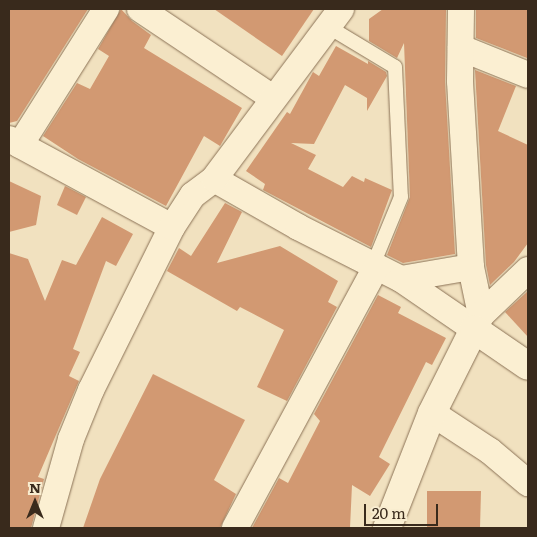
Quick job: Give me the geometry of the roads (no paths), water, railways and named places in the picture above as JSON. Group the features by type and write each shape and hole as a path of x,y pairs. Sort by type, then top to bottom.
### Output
{"street":[{"path":"106,9 14,142 172,228"},
{"path":"140,9 273,98"},
{"path":"461,9 461,48 471,267 478,322"},
{"path":"46,528 71,439 91,390 172,228 193,195 214,179 334,17"},
{"path":"461,48 528,75"},
{"path":"214,179 478,322 528,366"},
{"path":"235,528 375,266"},
{"path":"401,279 471,267"},
{"path":"387,528 432,412 478,322 528,270"},
{"path":"432,412 490,451 528,483"}],"lane":[{"path":"334,17 395,67 401,197 375,266"}]}
